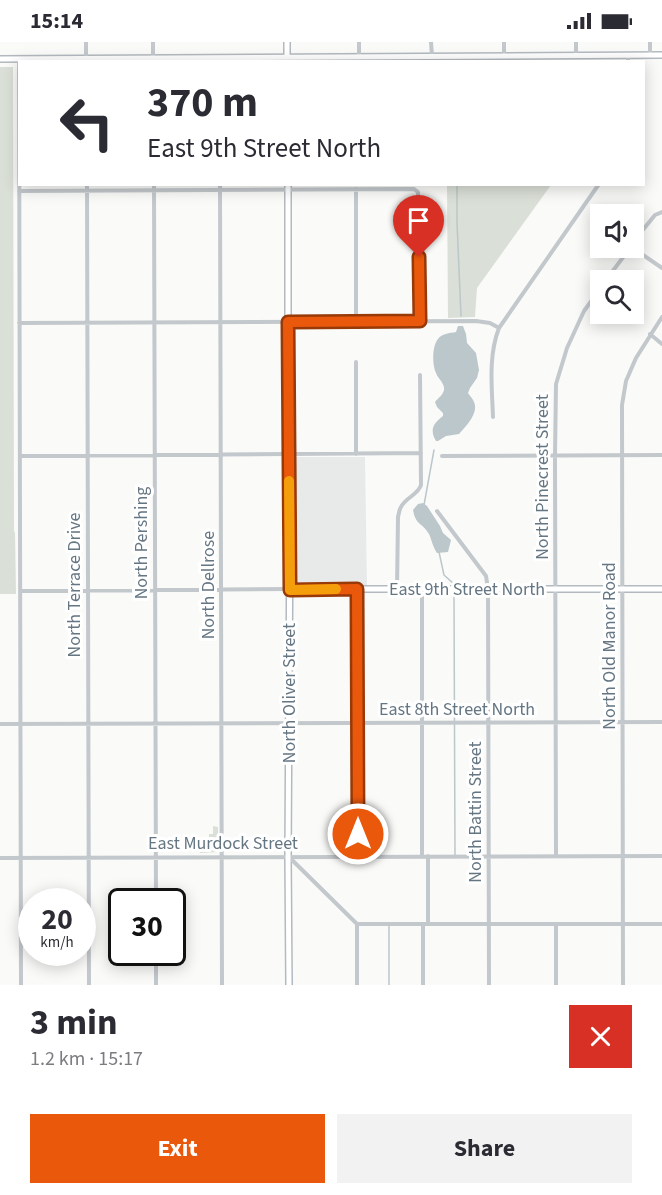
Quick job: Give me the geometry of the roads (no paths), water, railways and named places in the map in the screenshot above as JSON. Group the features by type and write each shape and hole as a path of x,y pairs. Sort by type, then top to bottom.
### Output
{"main road":[{"path":"287,42 287,59"},
{"path":"0,59 287,59 359,56 576,55 628,58 662,55"},
{"path":"314,60 322,57"},
{"name":"North Oliver Street","path":"288,187 289,985"},
{"name":"East 9th Street North","path":"290,590 662,589"}],"street":[{"path":"86,42 86,60"},
{"path":"153,42 153,59"},
{"path":"359,42 359,56"},
{"path":"431,42 432,56"},
{"path":"504,42 504,56"},
{"path":"576,42 576,55"},
{"path":"650,42 650,55"},
{"path":"19,186 21,985"},
{"name":"North Terrace Drive","path":"87,186 89,985"},
{"path":"493,417 492,355 499,328 598,186"},
{"path":"19,191 154,187 414,189 418,192 420,321"},
{"name":"North Pershing","path":"154,187 156,888"},
{"name":"North Dellrose","path":"220,187 222,985"},
{"path":"356,189 356,322"},
{"path":"644,228 655,215 662,212"},
{"path":"644,256 662,268"},
{"path":"614,270 623,258"},
{"name":"North Pinecrest Street","path":"556,856 556,384 567,348 590,303"},
{"name":"North Old Manor Road","path":"623,985 622,405 626,381 636,358 662,317"},
{"path":"19,323 484,321 499,328"},
{"path":"650,334 662,344"},
{"path":"356,362 356,454"},
{"path":"397,589 398,517 401,506 420,489 421,485 420,375"},
{"path":"20,456 420,453"},
{"path":"442,456 662,455"},
{"name":"North Battin Street","path":"437,511 486,576 488,589 489,985"},
{"path":"357,589 358,856"},
{"path":"422,589 425,856 423,985"},
{"name":"East 9th Street North","path":"20,591 290,590"},
{"name":"East 8th Street North","path":"0,724 662,722"},
{"path":"288,856 357,924 662,924"},
{"name":"East Murdock Street","path":"0,858 662,856"},
{"path":"357,924 357,985"},
{"path":"556,924 556,985"},
{"path":"156,966 156,985"}],"waterway":[{"path":"457,186 461,316"},
{"path":"424,505 434,450"},
{"path":"439,552 444,575 454,584"},
{"path":"454,596 455,856"},
{"path":"389,925 389,985"}]}
